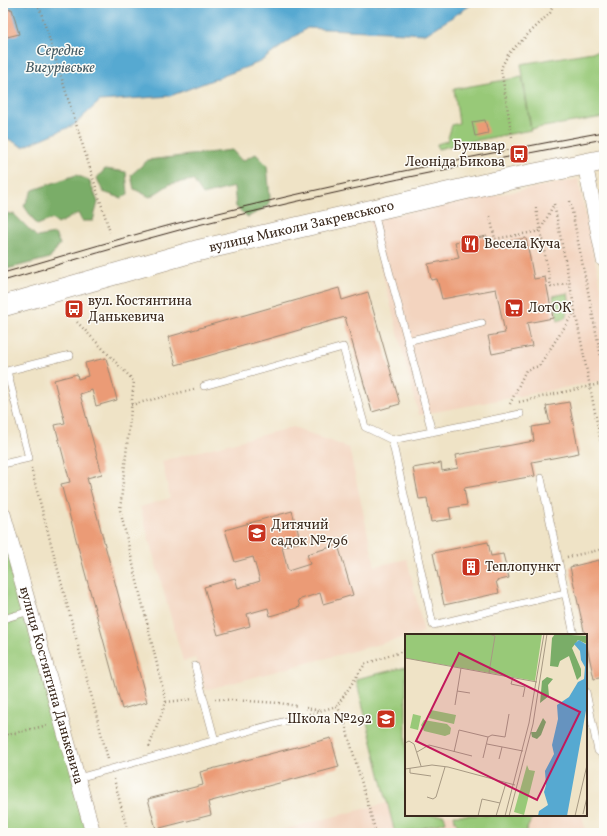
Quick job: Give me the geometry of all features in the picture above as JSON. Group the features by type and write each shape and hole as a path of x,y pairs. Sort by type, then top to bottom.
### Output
{"street":[{"name":"вулиця Миколи Закревського","path":"3,306 196,251 486,184 595,162"},
{"path":"595,162 604,260"},
{"name":"вулиця Костянтина Данькевича","path":"3,514 93,833"}],"lane":[{"path":"374,210 432,432"},
{"path":"407,341 482,323"},
{"path":"204,386 344,347 365,427 392,440 520,414"},
{"path":"3,464 28,458 7,371 70,354"},
{"path":"392,440 433,625 565,593"},
{"path":"541,478 574,634"},
{"path":"3,619 30,611"},
{"path":"195,666 215,741"},
{"path":"587,697 598,751 604,756"},
{"path":"78,778 300,717"}],"path":[{"path":"38,3 110,232"},
{"path":"512,137 501,68 509,53 550,13 554,3"},
{"path":"570,201 604,372"},
{"path":"540,231 554,204 604,458"},
{"path":"536,208 551,287 569,283"},
{"path":"490,216 495,239 540,231"},
{"path":"502,418 526,370 539,366 575,311"},
{"path":"77,322 134,381 120,510 166,702 144,760"},
{"path":"510,404 604,383"},
{"path":"131,406 204,386"},
{"path":"28,458 128,833"},
{"path":"558,558 604,549"},
{"path":"300,717 337,706 365,664 405,650"},
{"path":"166,702 203,698 279,703 321,711"},
{"path":"337,706 343,717 376,833"},
{"path":"3,736 49,725"}],"shaded area":[{"path":"578,179 604,301 604,380 419,415 369,220"},
{"name":"Дитячий садок №796","path":"293,427 349,448 375,566 407,559 424,632 417,634 405,634 405,637 205,690 196,658 183,661 140,507 170,498 162,461"},
{"name":"Школа №292","path":"405,667 405,816 582,816 586,833 270,833 387,803 356,679"}],"green space":[{"path":"604,50 604,117 531,129 521,64"},
{"path":"522,77 531,130 438,149 437,144 447,141 452,125 459,123 454,89"},
{"path":"232,150 242,161 256,154 267,165 270,198 268,206 248,217 236,207 234,187 203,195 193,180 170,184 150,197 134,189 131,175 148,160"},
{"path":"105,169 126,172 128,194 121,198 103,192 97,178"},
{"path":"76,175 89,180 98,202 93,221 82,221 78,213 58,224 52,219 37,225 24,206 33,190"},
{"path":"3,213 14,214 37,237 55,234 60,244 50,258 3,270"},
{"path":"568,293 570,304 565,318 558,321 553,296"},
{"path":"3,530 90,833 3,833"},
{"path":"405,667 405,816 444,816 446,822 403,833 395,833 356,679"},
{"path":"454,816 533,816 525,833 462,833 455,821"}],"water":[{"name":"Середнє Вигурівське","path":"3,3 474,3 426,34 307,28 260,62 170,96 100,101 74,125 23,147 3,136"}],"building":[{"path":"12,9 19,34 3,38 3,11"},
{"path":"485,120 488,133 475,136 472,122"},
{"path":"487,236 489,245 526,238 534,279 545,277 553,318 527,323 532,346 492,354 488,336 505,333 496,289 442,299 437,279 431,280 428,264 459,258 455,242"},
{"path":"339,288 342,300 368,292 400,404 372,412 345,317 176,365 168,337"},
{"path":"106,358 117,400 96,406 92,390 80,394 102,474 87,478 147,702 122,709 61,484 70,482 55,425 65,423 54,380 77,374 78,379 88,376 85,363"},
{"path":"569,402 579,453 532,462 535,476 464,488 467,505 449,508 451,519 431,522 427,498 419,499 413,468 441,463 442,471 458,468 456,455 534,441 532,427 550,424 546,406"},
{"path":"292,511 301,542 282,547 288,571 310,564 307,554 338,545 353,595 323,604 320,593 298,600 300,607 270,616 268,608 247,614 250,626 218,635 204,587 235,578 238,588 260,581 253,557 235,562 225,530"},
{"name":"Теплопункт","path":"488,542 491,556 503,554 509,578 496,581 499,593 444,605 433,553"},
{"path":"599,560 604,584 604,677 594,679 587,647 587,634 585,634 570,567"},
{"path":"331,738 339,767 208,802 211,815 156,829 148,799 203,785 200,772"}],"tram line":[{"path":"3,273 194,219 296,195 398,172 604,132"},
{"path":"3,281 194,226 399,179 604,139"}],"place":[{"name":"Бульвар Леоніда Бикова","path":"519,154"},
{"name":"Весела Куча","path":"470,244"},
{"name":"ЛотОК","path":"514,308"},
{"name":"вул. Костянтина Данькевича","path":"74,309"},
{"name":"Дитячий садок №796","path":"257,533"},
{"name":"Теплопункт","path":"471,567"},
{"name":"Школа №292","path":"386,719"}]}
